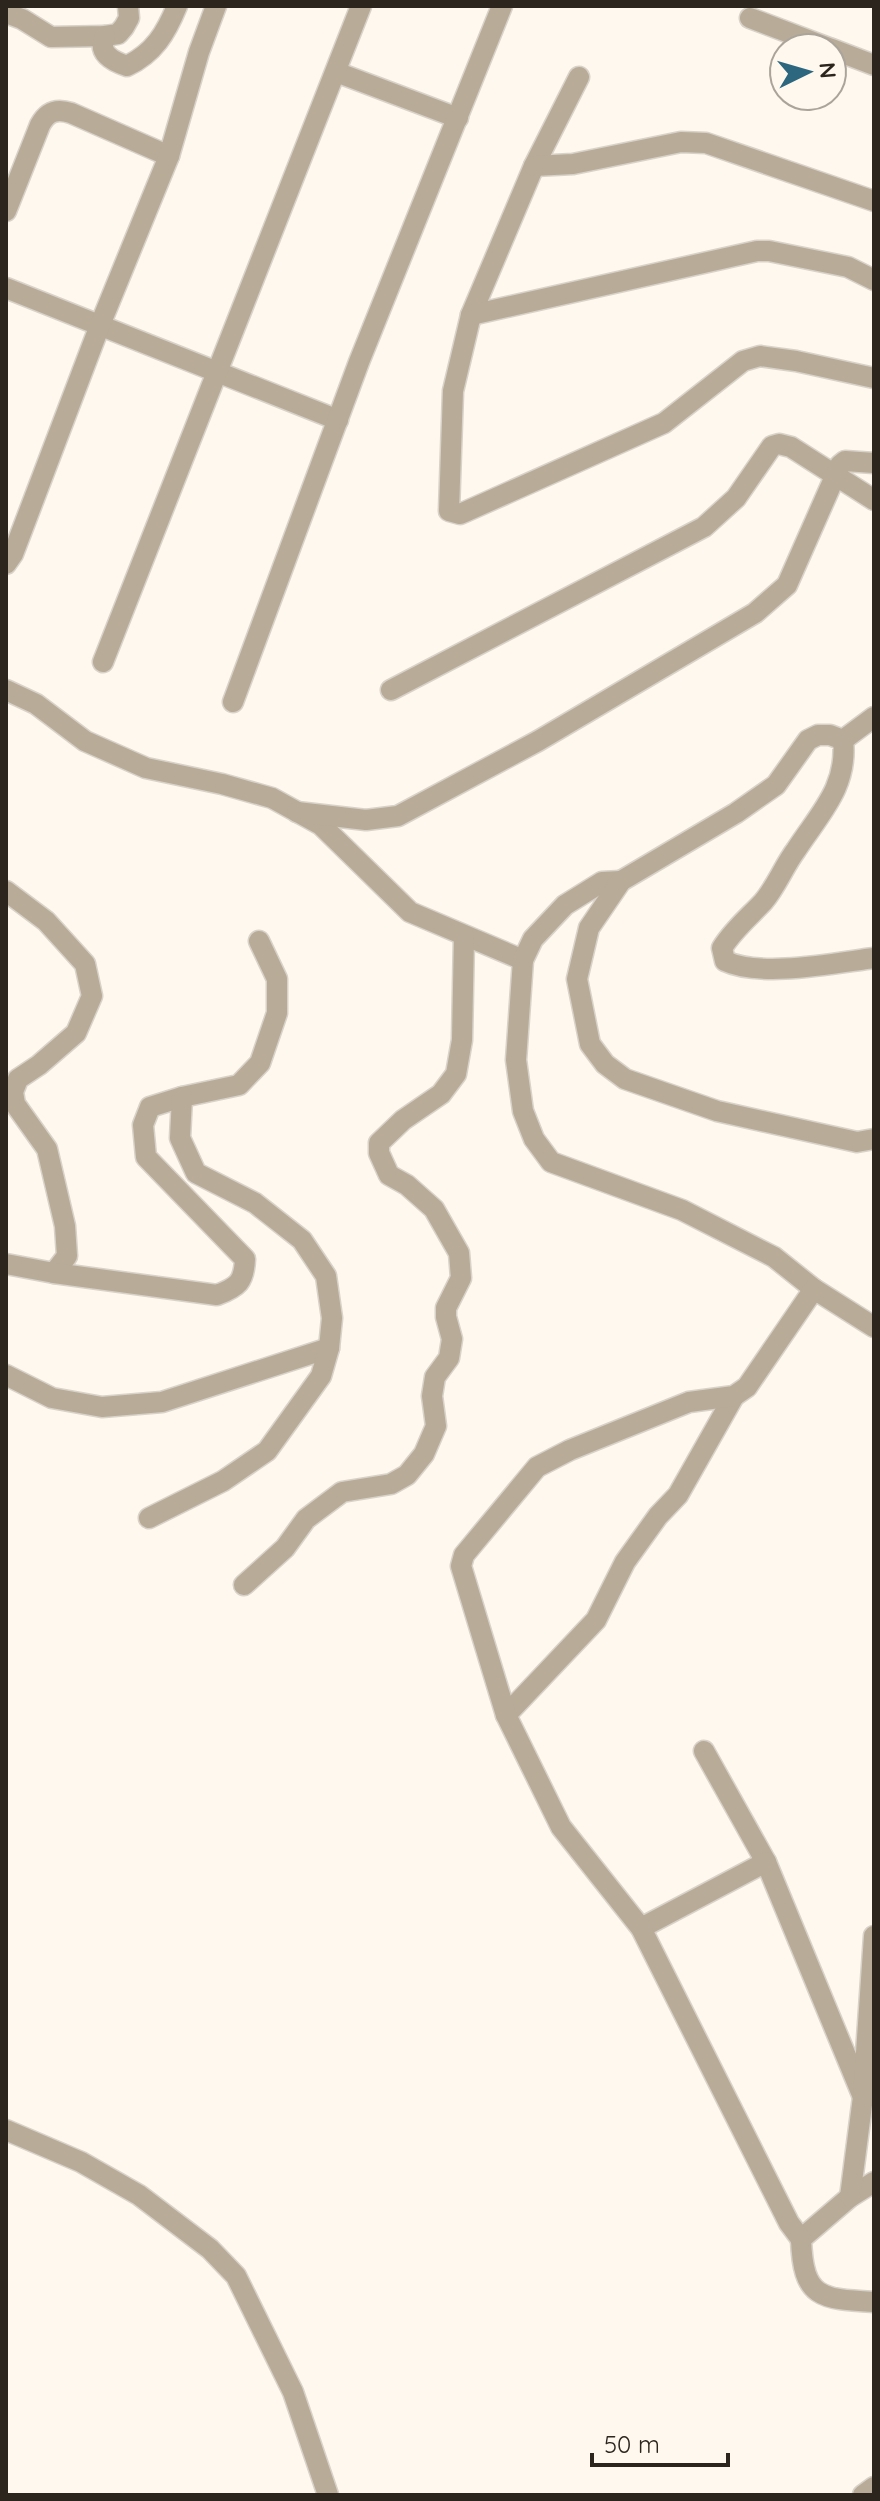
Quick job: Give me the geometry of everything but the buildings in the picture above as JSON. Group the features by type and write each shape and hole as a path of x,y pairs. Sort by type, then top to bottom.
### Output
{"street":[{"path":"6,13 51,37 105,36 118,34 124,27 129,18 128,6"},
{"path":"105,36 102,50 114,61 127,66 143,59 156,46 177,6"},
{"path":"6,564 13,554 100,325 169,156 199,52 216,6"},
{"path":"103,662 361,6"},
{"path":"233,702 338,420 502,6"},
{"path":"750,18 788,32"},
{"path":"848,55 874,65"},
{"path":"336,72 458,118"},
{"path":"579,77 534,166 471,315 453,391 448,506 452,513 467,511 664,423 743,361 760,356 874,378"},
{"path":"6,211 40,125 46,115 54,111 71,113 169,156"},
{"path":"534,166 573,164 681,142 706,143 874,201"},
{"path":"471,315 757,251 848,267 874,280"},
{"path":"6,288 338,420"},
{"path":"391,690 704,527 736,498 772,446 791,447 874,500"},
{"path":"297,812 366,820 398,816 538,741 755,613 787,585 840,465 845,461 874,463"},
{"path":"6,690 36,704 85,741 146,768 272,798 321,825 410,912 523,960"},
{"path":"843,740 874,717"},
{"path":"843,740 830,735 818,735 808,740 776,785 736,813 621,881 589,928 577,979 590,1044 605,1064 625,1079 717,1111 857,1142 874,1139"},
{"path":"843,740 845,759 827,807 796,849 766,899 722,948 725,961 737,967 781,968 874,958"},
{"path":"621,881 602,882 565,905 533,939 523,960 516,1060 523,1111 534,1139 551,1162 682,1210 774,1257 814,1289 874,1327"},
{"path":"6,891 46,921 85,964 92,996 76,1033 18,1079 13,1092 15,1104 47,1149 63,1214 67,1256 54,1273"},
{"path":"244,1585 285,1548 306,1519 342,1492 391,1484 407,1475 424,1454 436,1426 432,1396 435,1377 449,1358 452,1339 446,1308 461,1278 459,1253 434,1209 407,1185 389,1175 379,1153 379,1143 403,1120 441,1094 456,1074 462,1040 464,936"},
{"path":"6,1264 217,1295 234,1289 244,1275 245,1259 146,1157 143,1125 150,1107 239,1085 260,1063 277,1013 277,979 259,941"},
{"path":"149,1518 223,1481 267,1451 321,1376 329,1348 332,1318 326,1276 302,1240 255,1203 196,1173 180,1138 182,1097"},
{"path":"506,1715 596,1620 625,1562 658,1516 678,1495 734,1396 747,1387 814,1289"},
{"path":"6,1375 52,1398 102,1407 162,1402 329,1348"},
{"path":"734,1396 689,1402 570,1450 537,1467 464,1555 461,1566 506,1715 561,1827 641,1928 789,2223 801,2239 802,2268 817,2292 836,2300 874,2302"},
{"path":"704,1751 766,1862 863,2097"},
{"path":"641,1928 766,1862"},
{"path":"850,2197 863,2097 874,1936"},
{"path":"6,2130 81,2162 139,2195 210,2249 236,2276 293,2392 328,2495"},
{"path":"801,2239 850,2197 874,2182"},
{"path":"863,2495 874,2487"}]}
